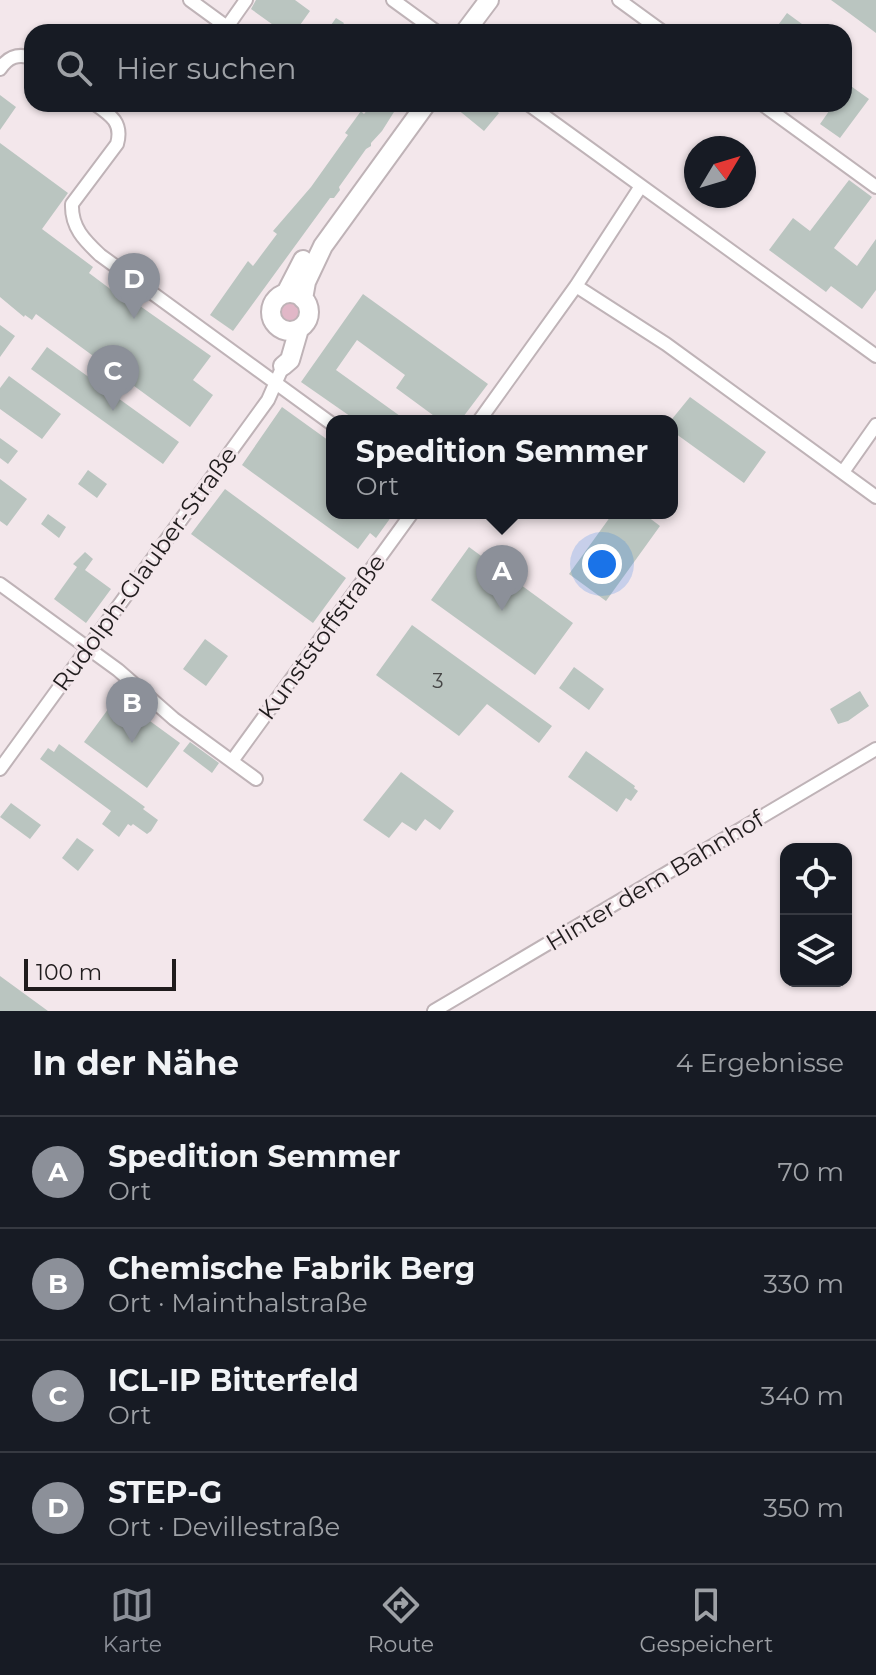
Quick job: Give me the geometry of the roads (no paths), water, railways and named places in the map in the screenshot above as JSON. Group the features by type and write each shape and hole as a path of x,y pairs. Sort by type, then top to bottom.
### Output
{"street":[{"path":"190,0 223,24"},
{"path":"229,24 246,0"},
{"path":"393,0 426,24"},
{"path":"471,24 489,0"},
{"path":"484,24 501,0"},
{"path":"619,0 652,24"},
{"path":"0,69 12,57 24,56"},
{"path":"106,112 116,120 120,134 117,144 72,204 72,215 80,236 100,255 280,375 326,418"},
{"path":"294,296 318,235 407,112"},
{"path":"294,296 307,304 309,315 306,322 290,329 274,323 271,310 274,301 294,296 306,282 323,246 420,112"},
{"path":"539,112 876,356"},
{"path":"773,112 876,187"},
{"path":"483,415 576,286 641,186"},
{"path":"576,286 666,344 876,497"},
{"path":"280,375 290,329"},
{"name":"Rudolph-Glauber-Straße","path":"0,769 262,408 280,375"},
{"path":"843,472 876,425"},
{"name":"Kunststoffstraße","path":"232,761 408,519"},
{"path":"0,584 129,678 174,719 256,779"},
{"name":"Hinter dem Bahnhof","path":"434,1011 876,749"}],"place":[{"name":"STEP-G","path":"134,319"},
{"name":"ICL-IP Bitterfeld","path":"113,411"},
{"name":"Spedition Semmer","path":"502,611"},
{"name":"Chemische Fabrik Berg","path":"132,743"}]}
